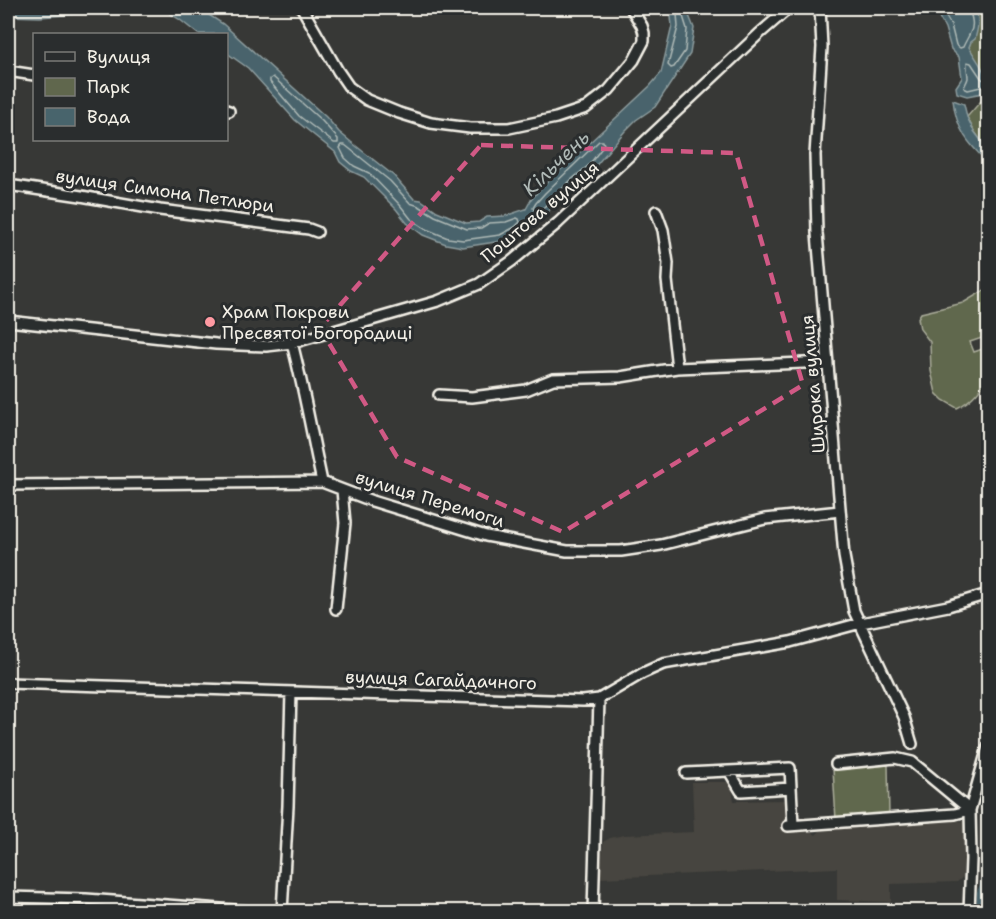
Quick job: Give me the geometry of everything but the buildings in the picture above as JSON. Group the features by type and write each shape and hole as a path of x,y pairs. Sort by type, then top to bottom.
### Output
{"street":[{"path":"302,8 349,87 367,100 431,123 470,128 509,128 556,118 586,108 609,90 634,60 644,41 642,26 631,8"},
{"name":"Поштова вулиця","path":"8,321 216,344 266,346 292,343 438,301 479,284 512,261 558,223 789,8"},
{"name":"Широка вулиця","path":"820,8 822,47 815,178 818,245 844,556 854,611 904,717 912,744"},
{"path":"8,71 33,75"},
{"name":"вулиця Симона Петлюри","path":"8,185 160,210 309,229 317,232"},
{"path":"656,211 663,230 668,263 667,280 677,368"},
{"path":"292,343 322,482"},
{"path":"439,395 472,397 526,390 553,379 620,377 677,368 828,362"},
{"name":"вулиця Перемоги","path":"8,486 322,482 372,501 486,536 567,551 621,551 661,545 765,519 840,511"},
{"path":"336,609 345,522 342,490"},
{"path":"861,623 948,606 988,594"},
{"name":"вулиця Сагайдачного","path":"8,683 583,701 599,699 663,664 790,642 861,623"},
{"path":"282,912 291,692"},
{"path":"593,912 599,699"},
{"path":"969,912 970,810 988,747"},
{"path":"836,764 895,758 912,762 970,810"},
{"path":"686,773 790,768 791,826 955,814 970,810"},
{"path":"729,771 741,791 791,788"},
{"path":"8,897 86,899 261,912"}],"highlighted area":[{"path":"481,145 736,153 803,385 563,532 397,457 320,328"}],"shaded area":[{"path":"692,782 731,782 734,801 788,800 789,832 810,831 816,835 821,830 878,822 966,821 963,877 957,882 891,884 891,902 837,900 837,868 600,878 603,842 610,838 624,835 694,832"}],"green space":[{"path":"974,8 988,8 988,81 969,47 977,12"},
{"path":"988,93 988,150 967,117"},
{"path":"988,288 988,336 970,342 974,352 988,347 987,377 977,393 957,408 936,393 931,371 930,342 920,329 918,318 921,313 963,303"},
{"path":"888,765 889,816 836,820 833,769"}],"water":[{"path":"8,8 135,8 40,17 8,16"},
{"path":"161,8 194,8 223,24 326,117 339,132 394,176 414,199 421,200 437,211 466,223 479,222 487,217 505,216 526,209 540,189 650,86 661,73 672,26 670,8 686,8 694,28 690,54 655,107 625,131 593,169 543,216 533,218 519,232 502,241 463,247 446,244 423,235 407,223 364,177 351,171 340,162 335,152 295,120 248,68 228,54 228,33 197,33"},
{"path":"934,8 974,8 978,16 978,27 975,39 969,47 985,74 988,92 967,96 957,93 956,87 962,78 959,57 951,49 945,28"},
{"path":"953,100 964,104 974,131 988,150 988,163 964,136 957,120"}],"waterway":[{"path":"980,912 981,893 988,875"}],"place":[{"name":"Храм Покрови Пресвятої Богородиці","path":"210,322"}],"water label":[{"name":"Кільчень","path":"556,163"}]}
